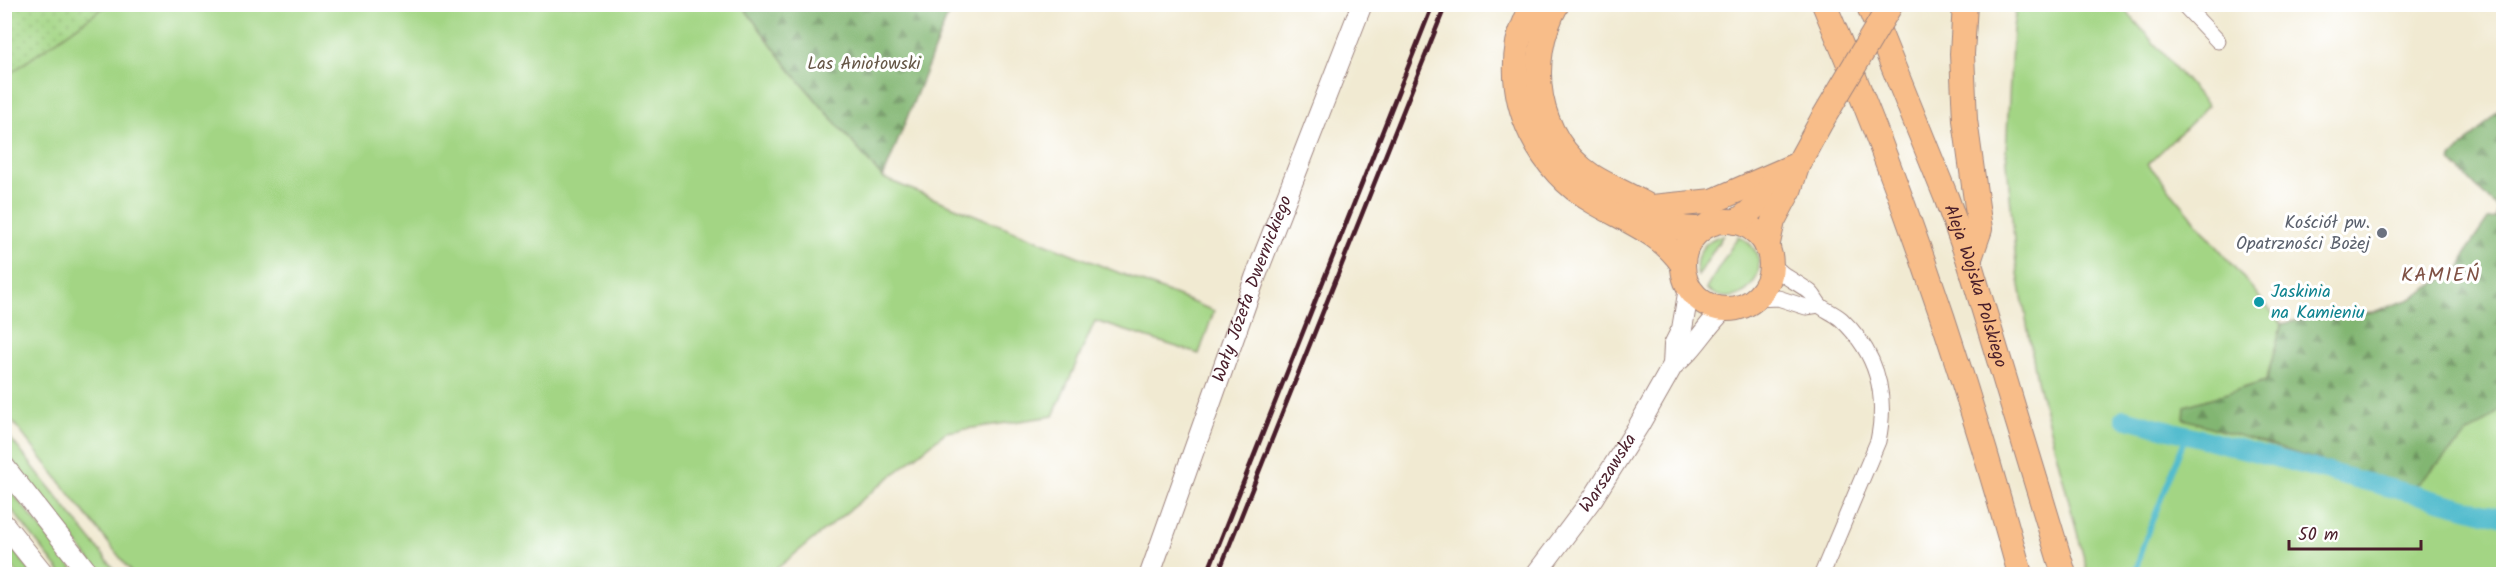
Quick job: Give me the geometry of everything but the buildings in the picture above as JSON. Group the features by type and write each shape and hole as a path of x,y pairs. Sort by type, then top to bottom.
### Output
{"main road":[{"path":"1533,4 1518,43 1516,76 1525,120 1536,144 1550,165 1572,187 1648,231 1669,246 1698,299 1710,306 1724,309 1746,305 1756,299 1764,288 1770,276 1769,255 1773,221 1789,191 1788,169"},
{"path":"1557,4 1541,41 1538,67 1539,92 1546,118 1556,137 1570,157 1592,176 1652,207 1667,223 1685,229 1701,229 1712,224 1735,222 1745,217 1764,197 1788,169 1822,120 1891,4"},
{"name":"Aleja Wojska Polskiego","path":"1868,4 1946,197 1969,261 2064,574"},
{"path":"1965,4 1962,54 1965,120 1980,229 1969,261"},
{"path":"1823,6 1910,220 1975,415 2020,574"},
{"path":"1652,207 1713,201 1788,169"},
{"path":"1735,222 1748,227 1759,236 1769,255"},
{"path":"1686,276 1688,245 1701,229"}],"street":[{"name":"Wały Józefa Dwernickiego","path":"1150,574 1255,278 1362,4"},
{"path":"2183,4 2218,41"},
{"path":"1769,255 1780,274 1813,294 1819,305 1840,318 1870,354 1881,387 1883,418 1878,441 1822,574"},
{"name":"Warszawska","path":"1536,574 1599,488 1637,430 1673,364 1674,345 1682,329 1686,276"},
{"path":"1756,299 1778,298 1806,307 1819,305"},
{"name":"Warszawska","path":"1673,364 1687,355 1702,333 1724,309"},
{"path":"4,466 89,574"},
{"path":"4,524 44,574"}],"green space":[{"path":"5,4 107,4 107,5 5,77"},
{"path":"107,5 742,5 792,72 883,178 1214,311 1199,354 1095,321 1053,416 946,432 770,574 133,574 5,412 4,77"},
{"name":"Las Aniołowski","path":"742,5 952,5 883,178 792,72"},
{"path":"2017,5 2121,5 2208,106 2148,164 2282,324 2266,381 2186,406 2467,435 2503,407 2503,574 2088,574 2037,380 2016,263 2006,151 2013,27"},
{"path":"2501,108 2504,110 2503,407 2467,435 2413,489 2184,419 2185,406 2266,381 2282,324 2304,319 2373,312 2411,299 2461,268 2468,248 2488,219 2496,218 2498,209 2450,160"},
{"path":"1723,235 1698,276 1697,262 1701,250 1710,241"},
{"path":"1738,236 1751,246 1758,258 1758,270 1754,282 1745,291 1734,296 1720,296 1706,289"},
{"path":"4,430 118,574 101,574 5,451"},
{"path":"4,482 77,574 62,574 5,501"},
{"path":"4,538 33,574 18,574 5,557"}],"waterway":[{"path":"2124,418 2504,518"},
{"path":"2135,574 2143,545 2186,436"}],"railway":[{"path":"1207,574 1433,4"},
{"path":"1218,574 1446,4"}],"place":[{"name":"Kościół pw. Opatrzności Bożej","path":"2382,233"},
{"name":"Jaskinia na Kamieniu","path":"2259,302"}],"district":[{"name":"KAMIEŃ","path":"2441,276"}]}
